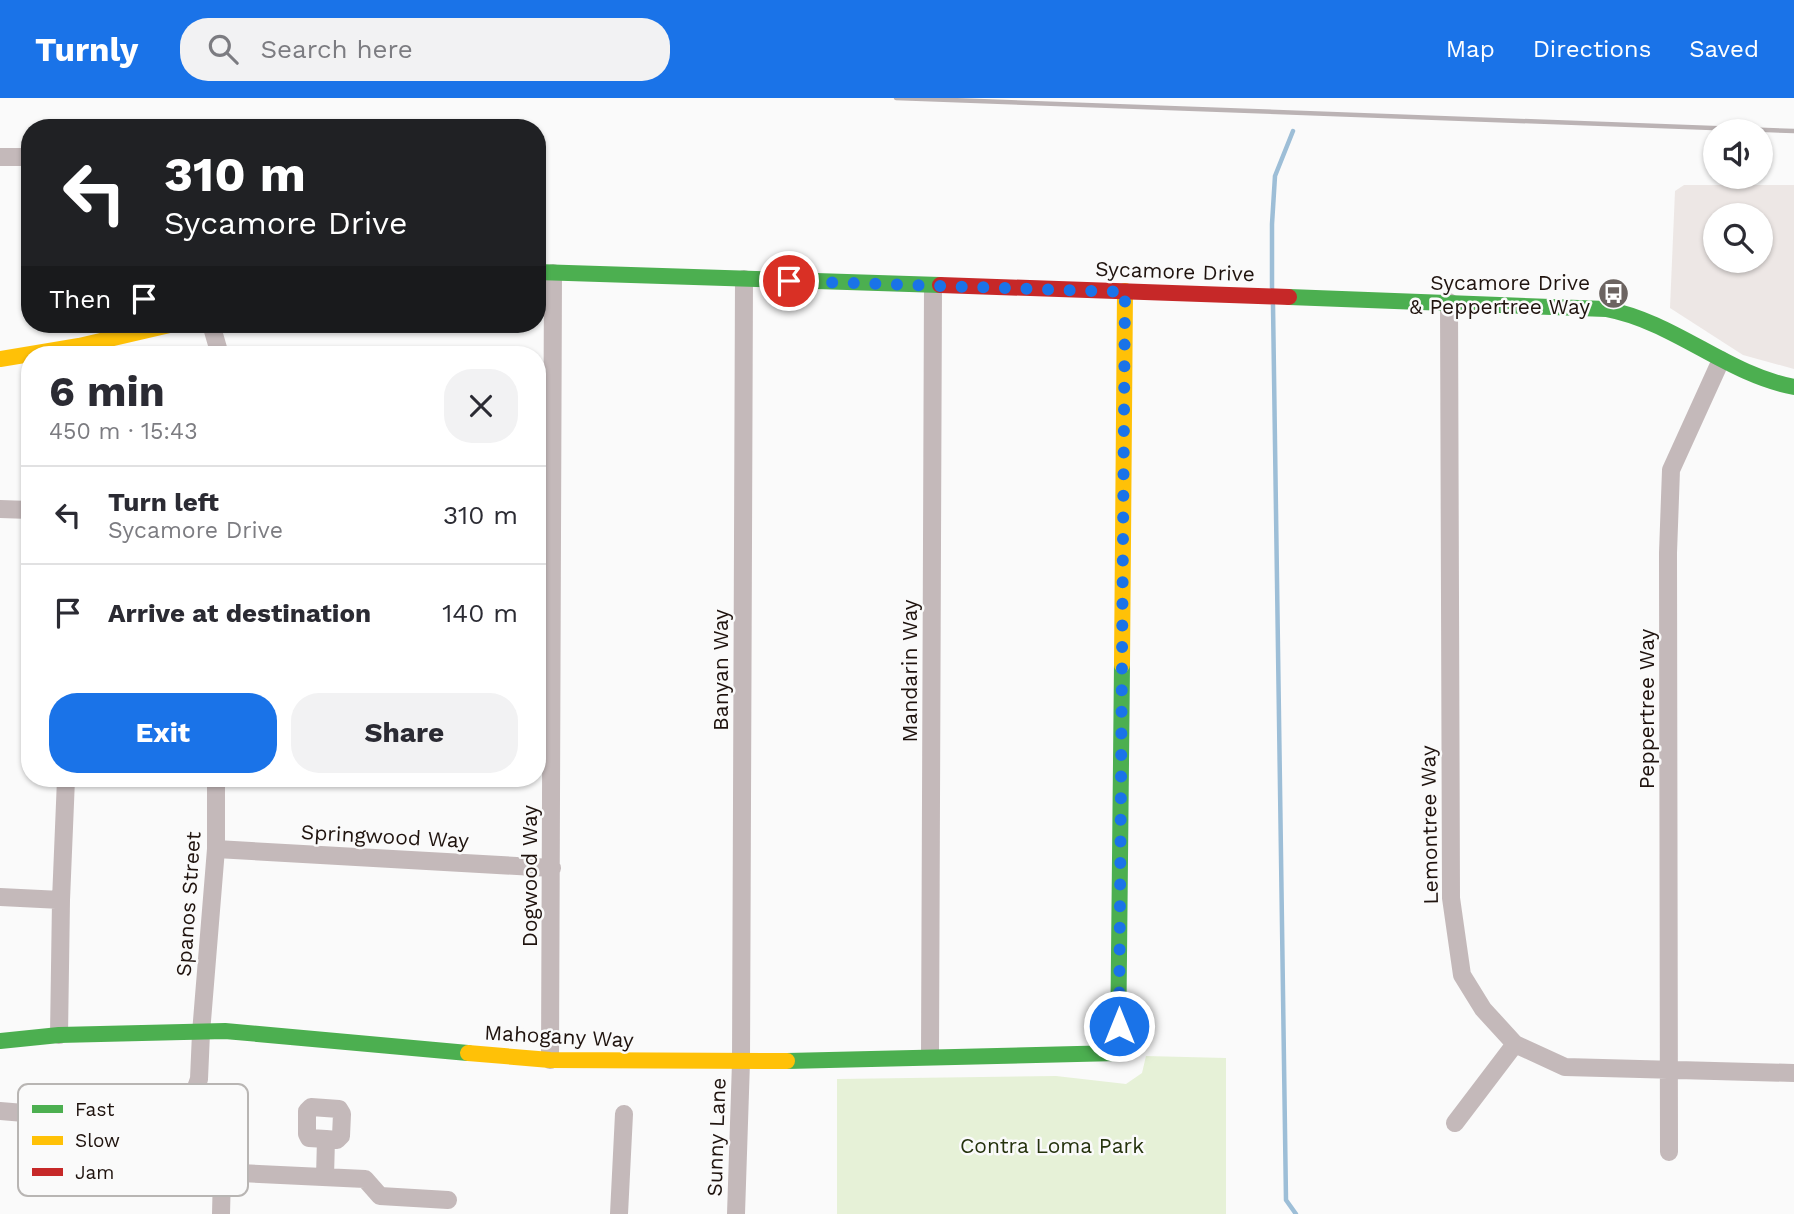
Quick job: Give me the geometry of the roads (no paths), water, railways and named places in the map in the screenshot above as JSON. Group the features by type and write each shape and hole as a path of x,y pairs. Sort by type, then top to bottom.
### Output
{"street":[{"path":"0,158 21,158"},
{"name":"Sycamore Drive","path":"546,272 1565,305 1610,309 1661,327 1721,360 1771,383 1794,387"},
{"name":"Banyan Way","path":"741,1062 744,279"},
{"name":"Mandarin Way","path":"930,1056 933,285"},
{"name":"Mahogany Way","path":"0,1041 59,1035 89,1037 225,1031 550,1060 741,1062 1118,1053 1125,292"},
{"name":"Lemontree Way","path":"1449,302 1451,898 1462,975 1483,1009 1515,1044 1565,1067 1794,1073"},
{"path":"79,346 135,333"},
{"path":"0,359 21,356"},
{"name":"Peppertree Way","path":"1669,1152 1668,553 1671,470 1721,360"},
{"path":"0,509 21,510"},
{"name":"Dogwood Way","path":"546,702 552,868 550,1060"},
{"path":"59,1035 66,787"},
{"name":"Spanos Street","path":"197,1084 216,849 216,787"},
{"name":"Springwood Way","path":"216,849 552,868"},
{"path":"0,897 61,900"},
{"path":"1455,1124 1515,1044"},
{"name":"Sunny Lane","path":"736,1214 741,1062"},
{"path":"0,1111 18,1112"},
{"path":"619,1214 624,1114"},
{"path":"325,1177 326,1139"},
{"path":"248,1174 365,1179 380,1205 448,1200"},
{"path":"221,1196 221,1214"}],"waterway":[{"path":"1272,289 1275,176 1293,131"},
{"path":"1273,305 1286,1200 1296,1214"}],"railway":[{"path":"896,98 1794,131"}],"place":[{"name":"Sycamore Drive & Peppertree Way","path":"1613,294"}],"park label":[{"name":"Contra Loma Park","path":"1052,1145"}]}
